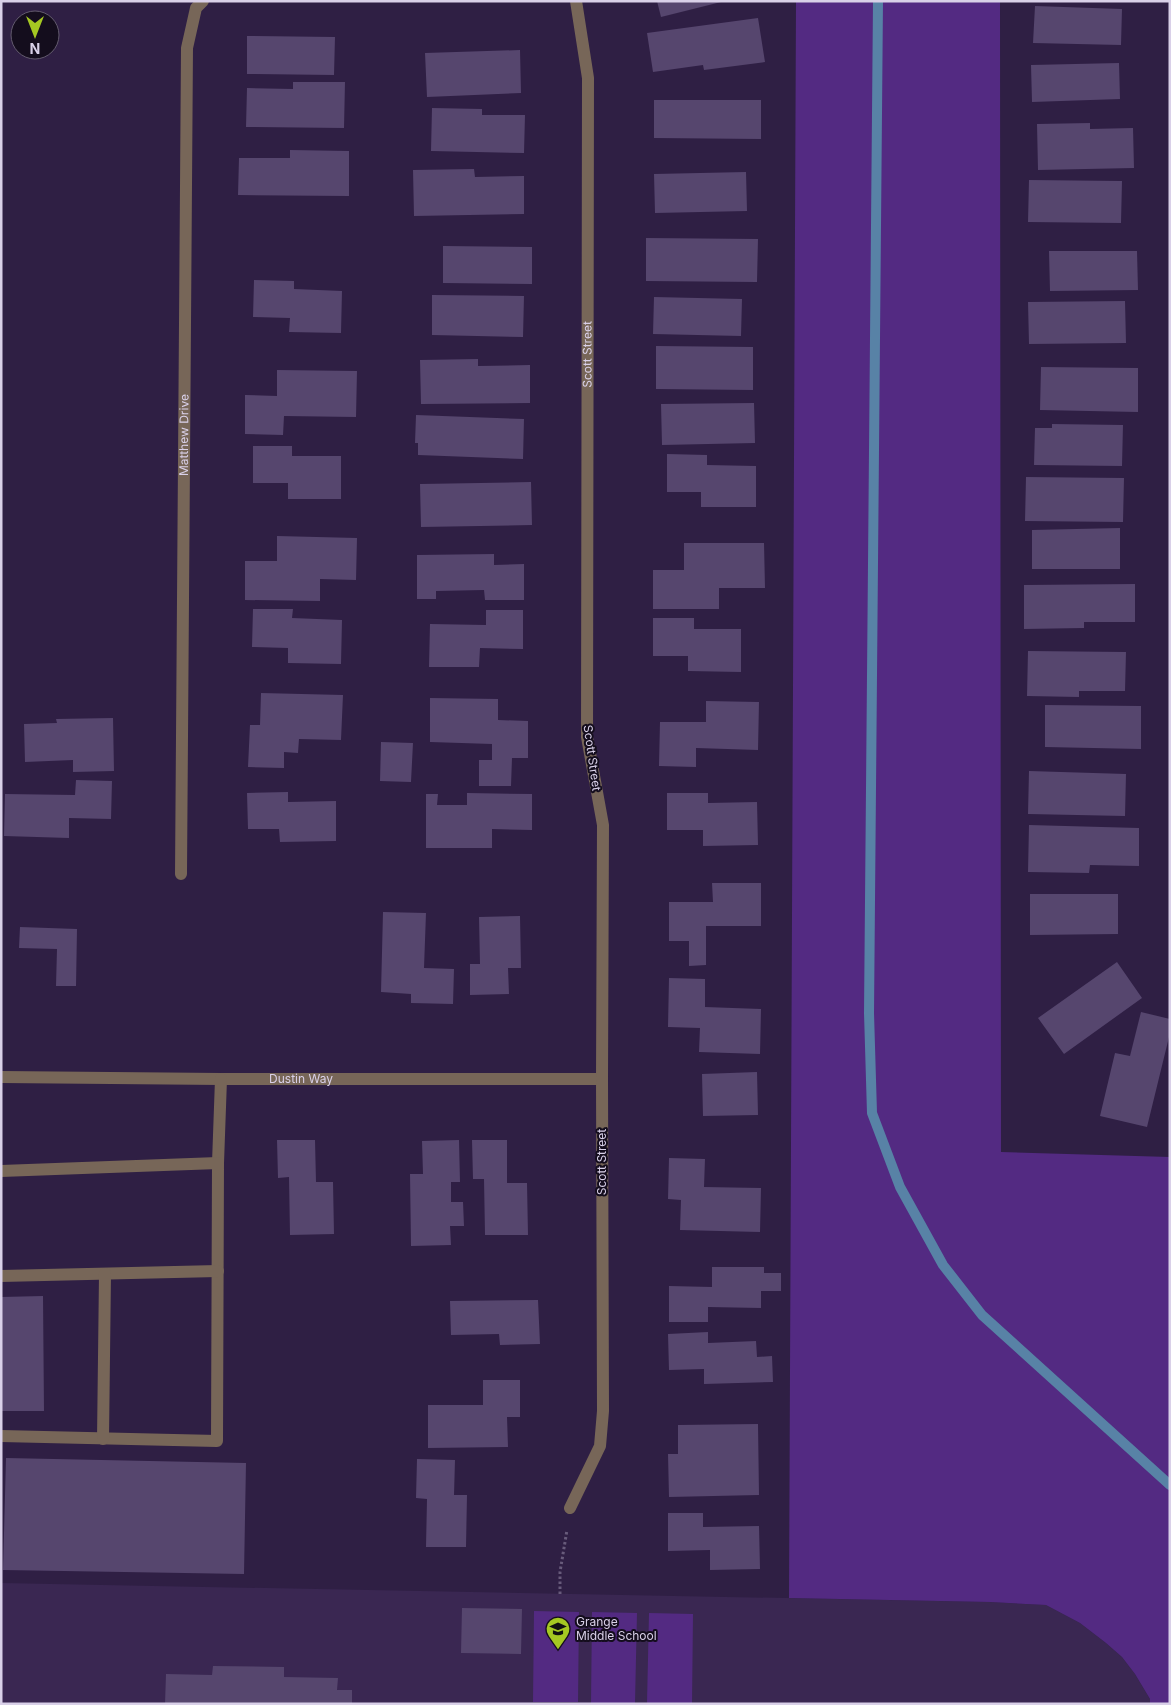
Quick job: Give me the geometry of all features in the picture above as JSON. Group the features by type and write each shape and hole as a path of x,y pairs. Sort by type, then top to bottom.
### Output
{"street":[{"name":"Matthew Drive","path":"181,874 187,48 196,8 202,1"},
{"name":"Scott Street","path":"570,1508 600,1446 604,1411 603,825 587,737 588,78 576,1"},
{"name":"Dustin Way","path":"1,1077 602,1079"},
{"path":"1,1436 217,1441 218,1163 221,1079"},
{"path":"1,1171 218,1163"},
{"path":"1,1276 218,1272"},
{"path":"103,1438 105,1274"}],"path":[{"path":"560,1594 560,1572 570,1508"}],"shaded area":[{"path":"796,1 1000,1 1001,1152 1170,1157 1170,1704 1150,1704 1150,1699 1122,1657 1080,1623 1046,1605 789,1598"},
{"name":"Grange Middle School","path":"1,1583 990,1602 1046,1605 1080,1623 1122,1657 1150,1699 1150,1704 1,1704"},
{"path":"534,1611 579,1612 578,1702 533,1702"},
{"path":"592,1612 637,1613 635,1703 591,1703"},
{"path":"649,1613 693,1614 692,1704 647,1703"}],"building":[{"path":"657,1 721,1 721,2 661,17"},
{"path":"1035,6 1122,9 1121,45 1033,43"},
{"path":"758,18 765,62 704,70 703,65 653,72 647,33"},
{"path":"247,36 335,37 334,75 247,74"},
{"path":"520,50 521,93 427,97 425,53"},
{"path":"1119,63 1120,99 1032,102 1031,65"},
{"path":"293,82 345,82 344,128 246,127 247,88 293,89"},
{"path":"654,100 761,100 761,139 654,138"},
{"path":"432,108 482,109 482,115 525,115 524,153 431,151"},
{"path":"1090,123 1090,129 1133,128 1134,168 1038,170 1037,124"},
{"path":"290,150 349,151 349,196 238,195 239,158 290,158"},
{"path":"474,169 475,177 524,176 524,214 414,216 413,170"},
{"path":"746,172 747,211 655,213 654,174"},
{"path":"1029,180 1122,181 1121,223 1028,222"},
{"path":"646,238 758,239 757,282 646,281"},
{"path":"443,246 532,247 532,284 443,283"},
{"path":"1049,251 1137,251 1138,290 1050,291"},
{"path":"254,280 294,281 294,289 342,291 341,333 289,332 290,318 253,317"},
{"path":"432,295 524,296 523,337 432,335"},
{"path":"654,297 742,299 741,336 653,334"},
{"path":"1125,301 1126,343 1029,344 1028,302"},
{"path":"656,346 753,347 753,390 656,389"},
{"path":"478,359 478,366 530,365 530,403 421,404 420,360"},
{"path":"1041,367 1138,368 1138,412 1040,410"},
{"path":"277,370 357,371 356,417 284,416 283,435 245,434 245,395 277,396"},
{"path":"754,403 755,443 662,445 661,404"},
{"path":"416,415 524,419 523,459 418,455 418,443 415,443"},
{"path":"1052,424 1123,425 1122,466 1034,465 1035,428 1052,428"},
{"path":"253,446 292,446 292,456 341,456 341,499 288,499 288,483 253,483"},
{"path":"667,454 707,455 707,465 756,466 756,507 701,507 701,492 667,492"},
{"path":"1026,477 1124,478 1123,522 1025,521"},
{"path":"531,482 532,525 421,527 420,484"},
{"path":"1120,528 1120,569 1032,569 1032,530"},
{"path":"277,536 357,538 356,580 320,579 320,601 245,600 245,561 277,561"},
{"path":"684,543 764,543 765,588 719,588 719,609 653,609 653,570 684,570"},
{"path":"494,554 494,565 524,564 524,600 485,600 484,590 436,591 436,599 417,599 417,555"},
{"path":"1135,584 1135,622 1084,622 1084,628 1024,629 1024,585"},
{"path":"253,609 293,609 292,618 342,620 341,664 288,663 288,648 252,647"},
{"path":"486,610 523,610 523,649 480,648 479,667 429,667 430,624 486,625"},
{"path":"653,618 694,618 694,629 741,629 741,672 688,671 688,656 653,656"},
{"path":"1028,651 1126,652 1125,691 1079,691 1079,697 1027,696"},
{"path":"261,693 343,695 341,740 299,739 298,753 284,752 284,768 248,767 250,725 260,725"},
{"path":"430,698 498,699 498,720 528,721 528,758 512,758 511,786 479,786 479,760 492,760 492,744 430,742"},
{"path":"706,701 759,702 758,750 696,748 696,767 659,766 660,722 706,722"},
{"path":"1045,705 1141,706 1141,749 1045,747"},
{"path":"113,718 114,771 73,772 73,760 25,762 24,724 57,723 56,719"},
{"path":"381,742 413,743 411,782 380,781"},
{"path":"1029,771 1126,774 1125,816 1028,814"},
{"path":"76,780 112,781 111,819 69,818 69,838 4,836 5,794 75,795"},
{"path":"288,792 288,802 336,801 336,841 280,842 279,829 248,829 247,793"},
{"path":"467,793 532,794 532,830 492,829 492,848 426,848 426,794 438,794 437,805 467,805"},
{"path":"667,793 708,793 708,803 757,802 758,845 703,846 703,830 667,830"},
{"path":"1029,825 1139,828 1139,866 1090,865 1089,873 1028,872"},
{"path":"712,883 761,883 761,926 706,926 706,965 689,966 689,941 669,941 669,902 713,902"},
{"path":"1030,894 1118,894 1118,934 1030,935"},
{"path":"383,912 426,913 424,968 454,969 453,1004 411,1003 411,994 381,992"},
{"path":"520,916 521,968 508,968 509,994 470,995 470,964 480,964 479,917"},
{"path":"20,927 77,929 76,986 56,986 57,949 19,948"},
{"path":"1117,962 1142,998 1064,1054 1038,1018"},
{"path":"669,978 705,979 705,1007 761,1009 760,1054 699,1052 700,1028 668,1027"},
{"path":"1141,1012 1170,1019 1170,1033 1147,1127 1100,1116 1115,1053 1130,1056"},
{"path":"757,1072 758,1115 703,1116 702,1074"},
{"path":"277,1140 315,1140 316,1182 333,1182 334,1234 290,1235 289,1177 278,1178"},
{"path":"459,1140 460,1182 451,1182 451,1202 463,1202 464,1226 450,1226 451,1245 411,1246 410,1174 423,1174 422,1141"},
{"path":"472,1140 507,1140 507,1183 527,1183 528,1235 485,1235 484,1179 473,1179"},
{"path":"669,1158 705,1159 704,1187 761,1188 760,1232 680,1230 681,1200 668,1199"},
{"path":"712,1267 764,1267 764,1273 781,1273 781,1291 761,1291 761,1308 708,1307 708,1322 669,1322 669,1286 712,1287"},
{"path":"43,1296 44,1411 1,1411 1,1297"},
{"path":"538,1300 540,1344 500,1345 499,1334 451,1335 450,1301"},
{"path":"708,1332 708,1343 756,1341 757,1357 772,1356 773,1382 704,1384 704,1369 669,1370 668,1334"},
{"path":"483,1380 520,1380 520,1417 507,1417 508,1447 428,1448 428,1405 483,1405"},
{"path":"758,1424 759,1495 669,1497 668,1454 678,1454 678,1425"},
{"path":"6,1458 246,1463 244,1574 3,1570"},
{"path":"417,1459 455,1460 454,1495 467,1495 466,1547 426,1547 427,1499 416,1498"},
{"path":"668,1513 703,1513 703,1527 759,1526 760,1569 710,1570 710,1550 668,1551"},
{"path":"462,1608 522,1609 521,1654 461,1653"},
{"path":"213,1666 284,1667 284,1677 338,1678 337,1690 352,1690 352,1704 165,1704 166,1674 212,1675"}],"waterway":[{"path":"878,1 869,1013 872,1113 900,1187 943,1265 982,1315 1170,1485"}],"place":[{"name":"Grange Middle School","path":"558,1650"}]}
